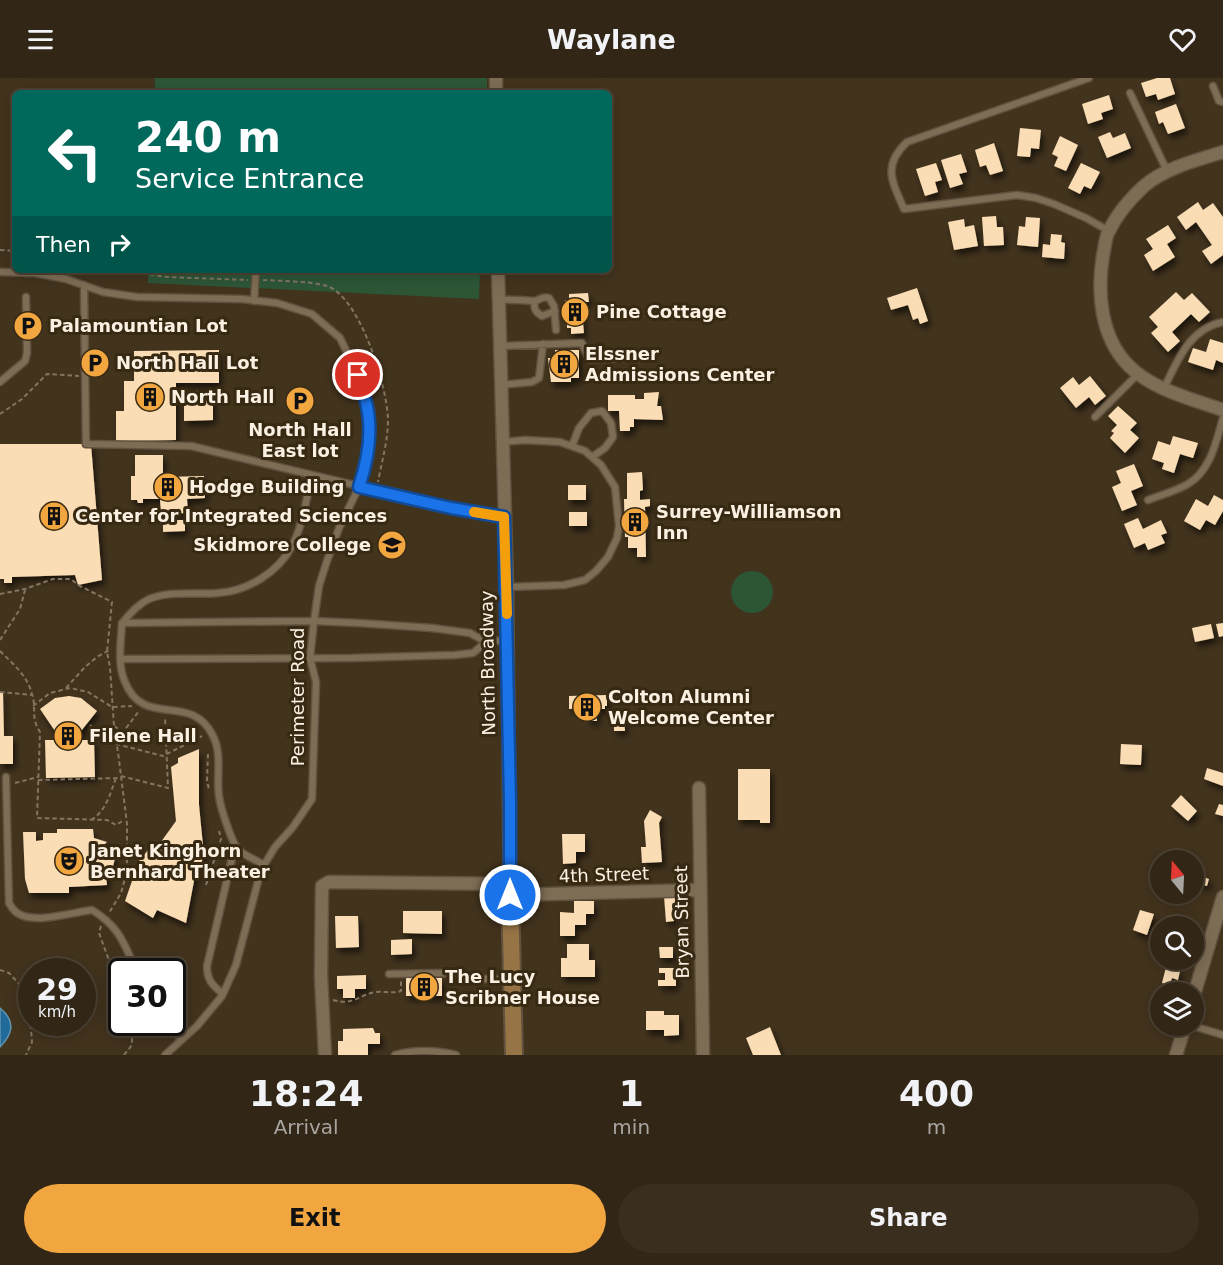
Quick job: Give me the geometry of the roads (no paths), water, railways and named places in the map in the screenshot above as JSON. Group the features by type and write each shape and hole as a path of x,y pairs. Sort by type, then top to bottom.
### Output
{"street":[{"path":"1223,152 1186,164 1144,186 1122,209 1109,231 1099,278 1101,311 1114,345 1128,365 1164,388 1223,410"},
{"name":"North Broadway","path":"498,273 507,587 513,1055"},
{"name":"Bryan Street","path":"699,788 703,1055"},
{"name":"4th Street","path":"325,1055 322,996 322,886 328,882 510,890 699,890"},
{"path":"1198,982 1223,897"},
{"path":"1176,1055 1182,1036"}],"lane":[{"path":"1089,78 907,142 894,154 891,168 895,189 904,209 1017,195 1054,204 1109,231"},
{"path":"1213,86 1219,101 1223,102"},
{"path":"1130,93 1168,173"},
{"name":"Perimeter Road","path":"35,273 66,279 103,292 137,297 277,303 312,314 340,338 358,375 368,412 367,465 339,528 319,586 310,658 316,682 312,799 261,870 236,965 223,994 197,1026 165,1055"},
{"path":"254,301 256,273"},
{"path":"84,285 86,444 191,446 451,508 504,517"},
{"path":"498,300 535,301 544,296 549,298 553,301 556,330"},
{"path":"0,382 25,361 27,353 26,297"},
{"path":"535,301 536,312 543,316 555,311"},
{"path":"1164,388 1185,346 1200,332 1223,322"},
{"path":"499,346 582,343 589,359 642,358"},
{"path":"500,385 532,382 539,378 543,344"},
{"path":"1095,417 1138,373"},
{"path":"572,447 579,428 591,413 602,411 611,423 613,436 605,448 592,457"},
{"path":"1148,500 1188,484 1201,473 1211,458 1223,418"},
{"path":"502,442 525,440 560,442 585,451 601,465 615,487 619,526 618,538 608,557 585,580 564,585 507,587"},
{"path":"264,865 237,849 219,797 218,749 212,733 200,718 188,712 164,713 146,707 134,698 124,680 121,659 122,623 137,607 150,599 168,594 219,593 244,588 282,563 301,524 312,475"},
{"path":"122,623 314,621 432,628 470,633 486,642"},
{"path":"121,659 454,655 473,652 486,642 507,640"},
{"path":"6,777 9,903 16,913 27,918 42,918 92,910 118,931 131,958"},
{"path":"223,994 212,985 207,976 207,966 233,854 237,849"},
{"path":"388,974 448,973 484,979 511,979"},
{"path":"1204,1029 1223,1035"},
{"path":"178,1036 182,1040"},
{"path":"395,1055 408,1051 427,1050 456,1055"}],"water":[{"path":"0,1008 9,1018 11,1028 8,1037 0,1047"}],"place":[{"name":"Pine Cottage","path":"575,312"},
{"name":"Palamountian Lot","path":"28,326"},
{"name":"North Hall Lot","path":"95,363"},
{"name":"Elssner Admissions Center","path":"564,364"},
{"name":"North Hall","path":"150,397"},
{"name":"North Hall East lot","path":"300,401"},
{"name":"Hodge Building","path":"168,487"},
{"name":"Center for Integrated Sciences","path":"54,516"},
{"name":"Surrey-Williamson Inn","path":"635,522"},
{"name":"Skidmore College","path":"392,545"},
{"name":"Colton Alumni Welcome Center","path":"587,707"},
{"name":"Filene Hall","path":"68,736"},
{"name":"Janet Kinghorn Bernhard Theater","path":"69,861"},
{"name":"The Lucy Scribner House","path":"424,987"}]}
